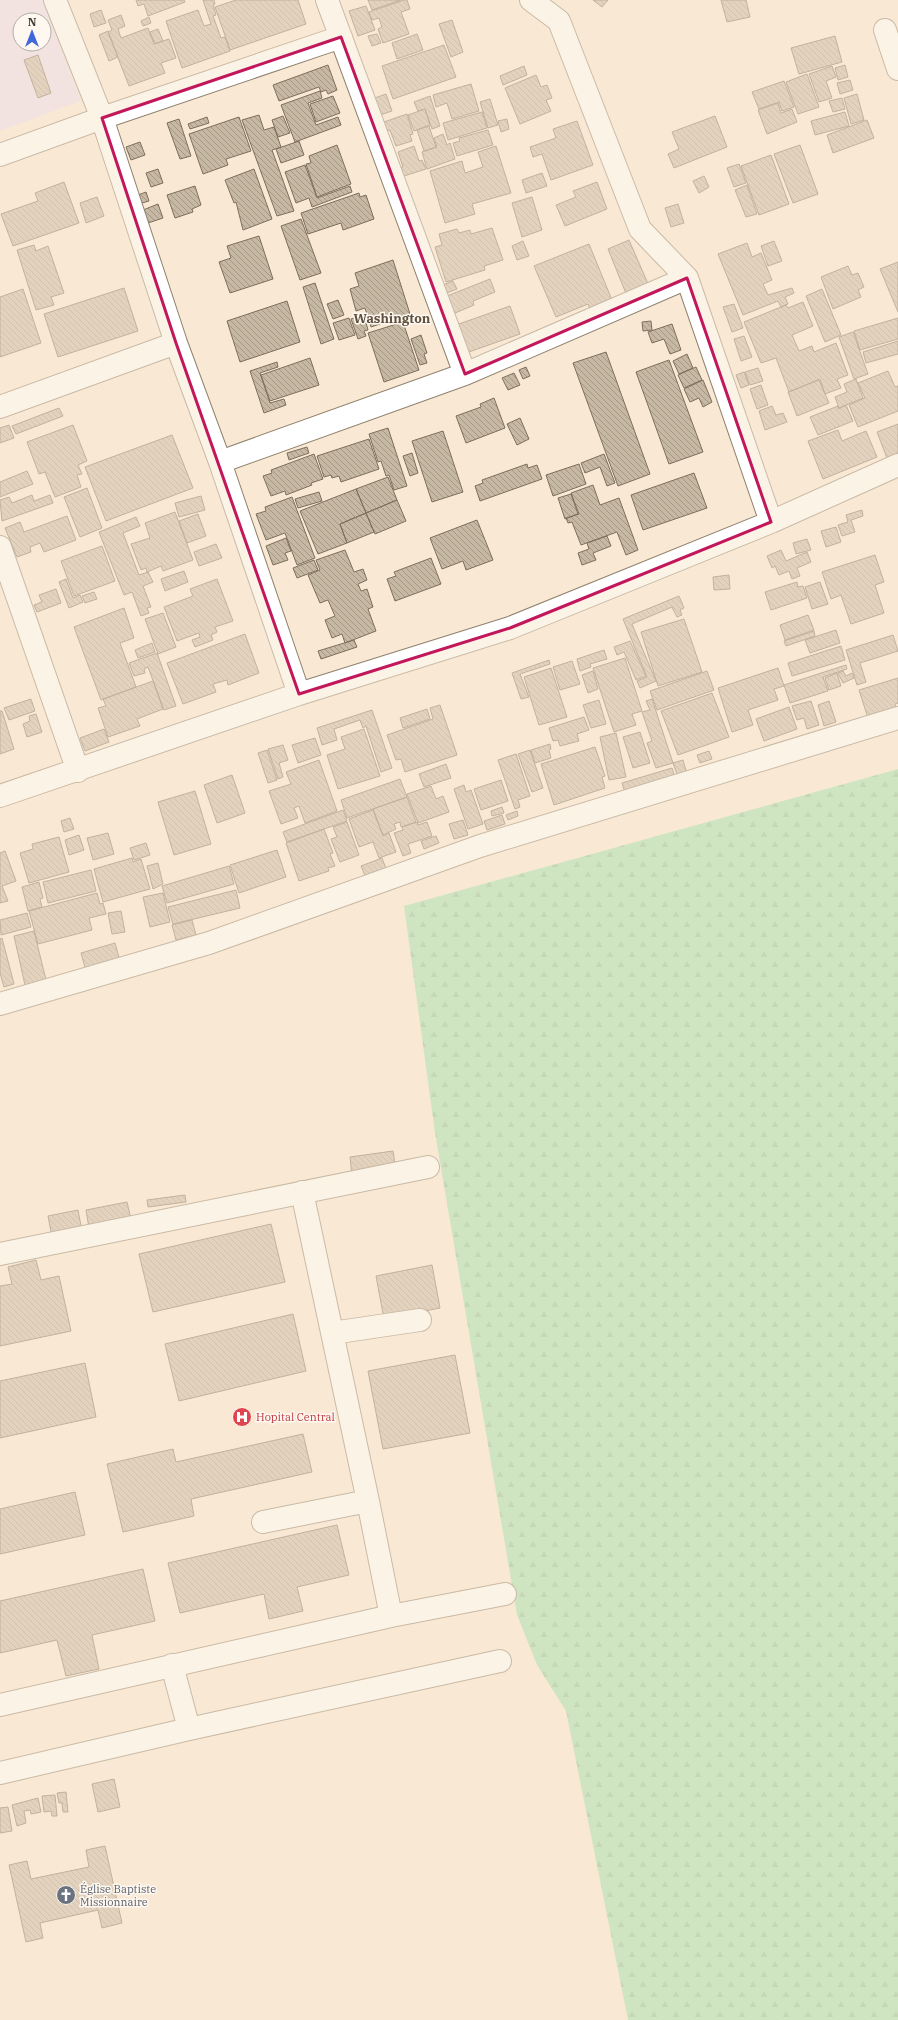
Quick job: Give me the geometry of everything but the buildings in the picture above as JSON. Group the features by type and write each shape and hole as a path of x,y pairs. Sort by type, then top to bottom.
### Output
{"street":[{"path":"55,0 102,118 176,343 220,462 299,694"},
{"path":"327,0 465,374"},
{"path":"531,0 559,21 640,229 687,278 770,522"},
{"path":"885,30 898,69"},
{"path":"0,156 102,118 341,37"},
{"path":"220,462 465,374 687,278"},
{"path":"0,407 176,343"},
{"path":"0,796 78,771 299,694 510,628 770,522 898,466"},
{"path":"0,547 78,771"},
{"path":"0,1004 209,943 480,846 898,718"},
{"path":"0,1254 428,1167"},
{"path":"302,1192 391,1616"},
{"path":"332,1333 420,1320"},
{"path":"263,1522 368,1501"},
{"path":"0,1704 391,1616 505,1594"},
{"path":"0,1773 189,1729 500,1661"},
{"path":"172,1665 189,1729"}],"highlighted area":[{"path":"341,37 465,374 687,278 771,522 510,628 299,694 176,343 102,118"}],"shaded area":[{"path":"0,0 43,0 48,12 12,12 12,52 52,52 52,24 81,101 0,131"}],"green space":[{"path":"898,769 898,2020 628,2020 566,1711 537,1665 517,1615 435,1133 404,906"}],"place":[{"name":"Hopital Central","path":"242,1417"},
{"name":"Église Baptiste Missionnaire","path":"66,1895"}],"district":[{"name":"Washington","path":"392,318"}]}
